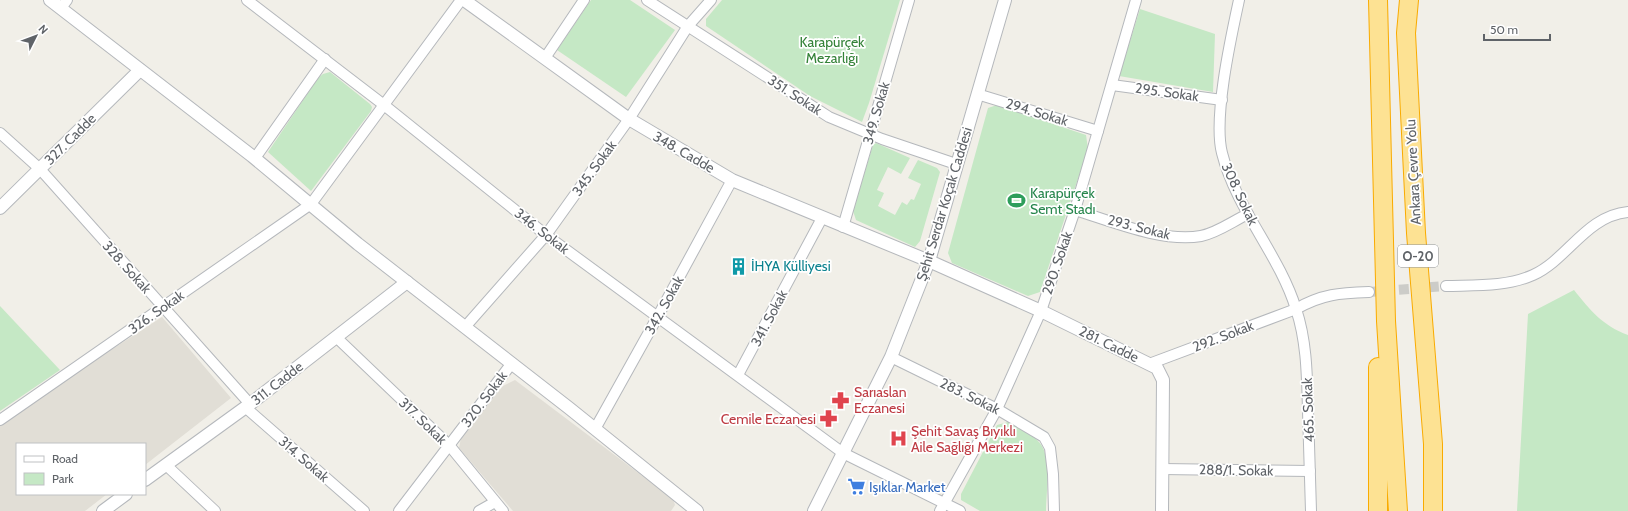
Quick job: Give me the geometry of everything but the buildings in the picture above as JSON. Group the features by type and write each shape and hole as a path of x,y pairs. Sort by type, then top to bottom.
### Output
{"highway":[{"name":"O-20","path":"1378,0 1386,321 1398,511"},
{"name":"Ankara Çevre Yolu","path":"1409,0 1406,33 1416,233 1433,444 1432,511"},
{"path":"1378,511 1378,362 1386,321"},
{"path":"1433,444 1445,511"}],"street":[{"path":"50,0 64,4 140,70 256,158 407,282 595,429 690,509"},
{"name":"346. Sokak","path":"247,0 384,105 546,235 843,453 942,507 960,511"},
{"name":"348. Cadde","path":"463,0 628,119 732,180 843,227 929,261"},
{"name":"326. Sokak","path":"0,420 311,204 463,0"},
{"path":"545,58 584,0"},
{"name":"351. Sokak","path":"647,0 830,117 870,134 956,164"},
{"name":"345. Sokak","path":"465,327 546,235 628,119 688,26 711,0"},
{"name":"349. Sokak","path":"843,227 909,0"},
{"name":"Şehit Serdar Koçak Caddesi","path":"814,511 890,357 929,261 956,164 1006,0"},
{"name":"290. Sokak","path":"942,507 997,409 1041,311 1075,210 1136,0"},
{"name":"308. Sokak","path":"1239,0 1222,100 1220,128 1222,152 1228,170 1248,214 1284,278 1296,309"},
{"path":"256,158 324,59"},
{"name":"327. Cadde","path":"0,208 140,70"},
{"name":"295. Sokak","path":"1112,85 1222,100"},
{"name":"294. Sokak","path":"977,94 1098,131"},
{"name":"328. Sokak","path":"0,133 40,169 163,307 248,406"},
{"name":"342. Sokak","path":"595,429 732,180"},
{"name":"293. Sokak","path":"1075,210 1151,233 1187,238 1202,236 1214,232 1248,214"},
{"path":"1446,286 1518,281 1533,275 1551,263 1588,230 1610,216 1628,212"},
{"name":"341. Sokak","path":"738,375 822,218"},
{"name":"281. Cadde","path":"929,261 1041,311 1157,368 1163,380 1162,511"},
{"name":"311. Cadde","path":"146,479 248,406 407,282"},
{"name":"292. Sokak","path":"1149,364 1296,309 1312,300 1324,296 1369,292"},
{"name":"465. Sokak","path":"1296,309 1306,360 1311,511"},
{"name":"317. Sokak","path":"336,337 449,445 503,511"},
{"name":"283. Sokak","path":"890,357 997,409 1044,437 1050,448 1053,474 1054,511"},
{"name":"320. Sokak","path":"399,511 512,363"},
{"name":"314. Sokak","path":"248,406 364,511"},
{"path":"166,465 215,511"},
{"name":"288/1. Sokak","path":"1162,468 1310,470"},
{"path":"103,511 125,495"},
{"path":"479,511 495,502"}],"shaded area":[{"path":"162,317 231,398 146,464 146,443 16,443 16,495 106,495 85,511 0,511 0,425 43,394"},
{"path":"515,380 673,499 675,505 671,511 513,511 459,448 461,438 503,386"}],"green space":[{"path":"591,0 630,0 675,30 626,97 557,50"},
{"name":"Karapürçek Mezarlığı","path":"722,0 900,0 862,122 810,96 706,26 706,19"},
{"path":"1140,9 1215,34 1213,92 1119,76"},
{"path":"330,72 372,107 371,111 311,191 268,152 318,78 323,74"},
{"name":"Karapürçek Semt Stadı","path":"997,105 1086,135 1088,149 1040,292 1028,296 952,263 948,253 988,108"},
{"path":"876,143 910,158 901,174 888,167 877,190 884,193 878,206 895,215 902,202 907,205 911,199 914,200 921,184 908,178 918,160 937,168 940,172 920,241 915,247 856,220 853,211 873,145"},
{"path":"1574,290 1592,311 1604,322 1628,335 1628,511 1517,511 1528,314"},
{"path":"0,306 60,370 0,411"},
{"path":"1008,422 1034,437 1042,446 1048,473 1046,511 980,511 961,500 961,494 997,425"}],"tunnel":[{"path":"1369,292 1446,286"}],"place":[{"name":"Karapürçek Semt Stadı","path":"1017,201"},
{"name":"İHYA Külliyesi","path":"738,266"},
{"name":"Sarıaslan Eczanesi","path":"841,400"},
{"name":"Cemile Eczanesi","path":"829,419"},
{"name":"Şehit Savaş Bıyıklı Aile Sağlığı Merkezi","path":"898,439"},
{"name":"Işıklar Market","path":"856,487"}]}
